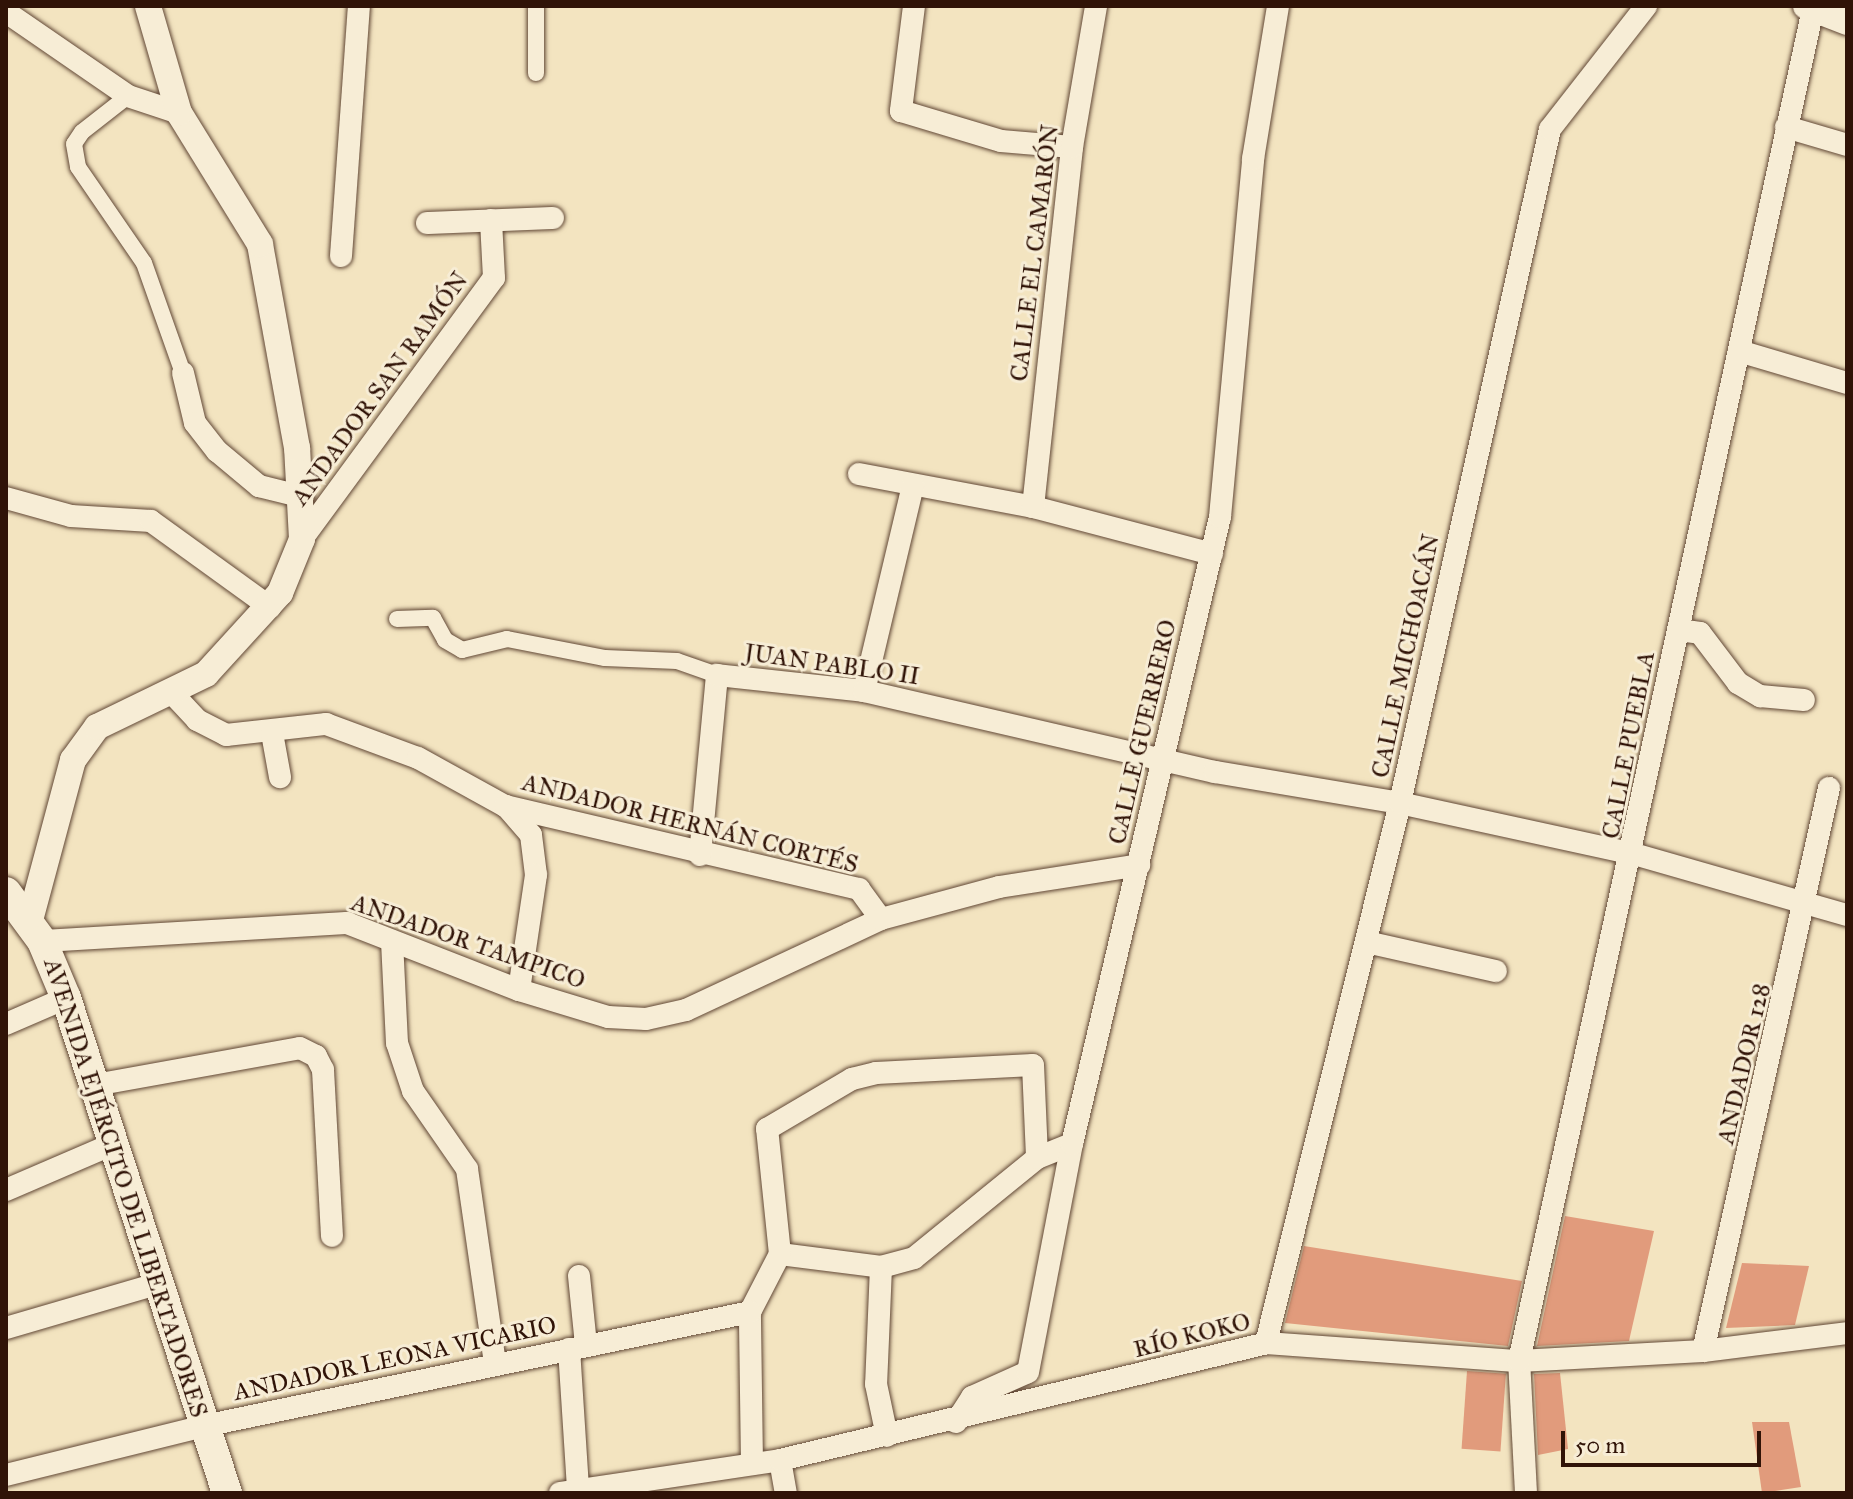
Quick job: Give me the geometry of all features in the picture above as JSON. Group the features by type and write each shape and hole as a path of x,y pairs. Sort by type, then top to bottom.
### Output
{"main road":[{"name":"AVENIDA EJÉRCITO DE LIBERTADORES","path":"6,892 35,933 66,998 227,1493"}],"street":[{"path":"35,933 73,760 97,727 133,704 172,693 206,674 270,607 302,539 303,497 260,244 179,113 148,6"},
{"path":"341,256 359,6"},
{"path":"536,6 536,73"},
{"path":"914,6 901,111 986,138 1072,147"},
{"name":"CALLE EL CAMARÓN","path":"1033,507 1072,147 1096,6"},
{"name":"CALLE GUERRERO","path":"956,1422 972,1397 1028,1372 1072,1144 1212,554 1253,159 1278,6"},
{"name":"CALLE MICHOACÁN","path":"1266,1343 1400,803 1550,129 1646,6"},
{"path":"1809,8 1847,22"},
{"name":"CALLE PUEBLA","path":"1526,1493 1519,1361 1634,854 1809,8"},
{"path":"6,12 128,96 179,113"},
{"name":"ANDADOR SAN RAMÓN","path":"128,96 74,144 78,167 144,263 183,373 195,423 217,451 259,486 303,497"},
{"path":"1786,127 1847,145"},
{"path":"427,223 553,218"},
{"name":"ANDADOR SAN RAMÓN","path":"302,539 494,278 491,220"},
{"path":"1739,351 1847,383"},
{"path":"859,474 1033,507 1212,554"},
{"path":"864,691 913,486"},
{"path":"6,498 71,516 151,521 270,607"},
{"path":"397,619 433,618 445,640 462,650 507,639 605,658 677,661 717,675 700,855"},
{"path":"1679,630 1700,633 1738,683 1760,696 1804,700"},
{"name":"JUAN PABLO II","path":"717,675 864,691 1161,759 1400,803 1634,854 1807,908 1847,915"},
{"name":"ANDADOR HERNÁN CORTÉS","path":"172,693 197,720 226,735 272,733 298,722 326,724 418,758 505,806 700,855 859,889 881,919"},
{"path":"272,733 280,777"},
{"name":"ANDADOR 128","path":"1703,1351 1807,908 1829,788"},
{"path":"505,806 531,835 536,875 519,990"},
{"name":"ANDADOR TAMPICO","path":"35,933 347,923 519,990 608,1017 646,1019 686,1010 881,919 999,887 1139,865"},
{"path":"392,941 397,1043 413,1091 467,1169 495,1364"},
{"path":"1366,942 1496,971"},
{"path":"6,1024 66,998"},
{"path":"95,1085 300,1048 316,1056 323,1070 332,1236"},
{"path":"752,1464 750,1312 780,1254 767,1129 852,1079 1033,1065 1037,1158"},
{"path":"6,1190 115,1143"},
{"path":"780,1254 881,1267 914,1258 1037,1158 1072,1144"},
{"path":"881,1267 876,1384 887,1436"},
{"path":"569,1491 579,1276"},
{"path":"6,1328 160,1283"},
{"name":"ANDADOR LEONA VICARIO","path":"6,1475 204,1426 750,1312"},
{"name":"RÍO KOKO","path":"569,1491 780,1460 956,1422 1266,1343 1519,1361 1703,1351 1847,1333"},
{"path":"780,1460 786,1493"}],"building":[{"path":"1565,1216 1654,1231 1629,1341 1537,1346"},
{"path":"1304,1246 1522,1281 1508,1346 1285,1323"},
{"path":"1742,1263 1809,1266 1795,1325 1726,1328"},
{"path":"1467,1371 1506,1374 1500,1452 1462,1449"},
{"path":"1560,1373 1568,1449 1538,1455 1534,1374"},
{"path":"1752,1422 1789,1422 1801,1487 1762,1493"}]}
